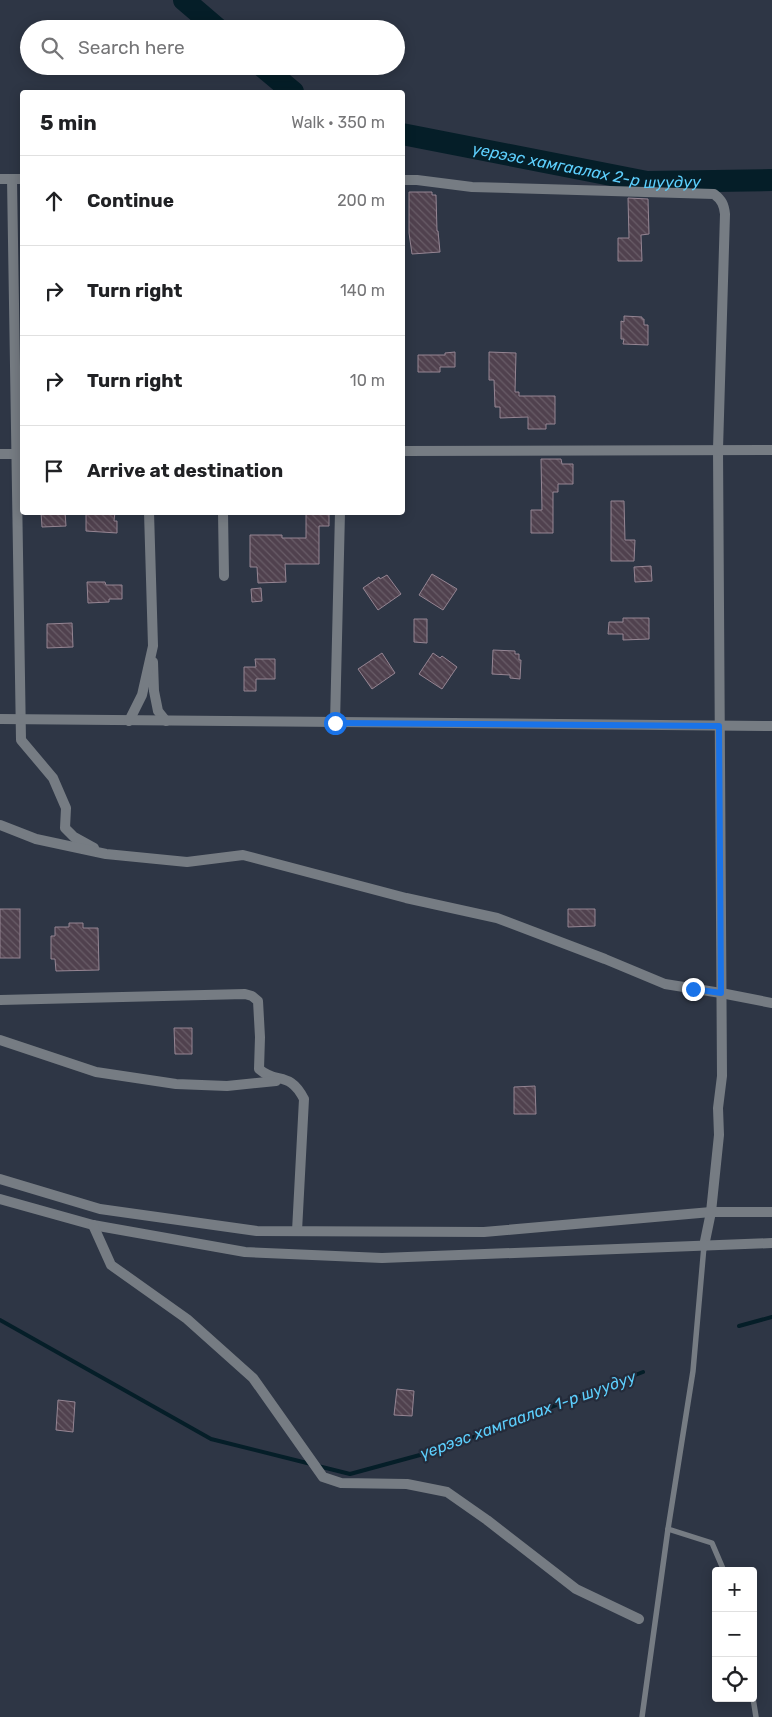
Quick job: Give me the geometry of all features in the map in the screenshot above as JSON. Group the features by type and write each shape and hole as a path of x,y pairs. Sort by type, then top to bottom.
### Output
{"street":[{"path":"0,180 17,179 21,740 53,778 66,808 65,828 74,837 106,854"},
{"path":"405,180 472,187 714,194 724,204 718,449 722,1076 718,1108 719,1135 711,1212 704,1246"},
{"path":"405,451 772,450"},
{"path":"0,454 20,454"},
{"path":"150,515 154,691 158,711 166,721"},
{"path":"223,515 224,576"},
{"path":"335,723 340,515"},
{"path":"129,721 142,695 152,646"},
{"path":"0,720 772,726"},
{"path":"0,825 36,839 106,854 187,862 243,855 397,896 498,918 665,984 772,1003"},
{"path":"0,1000 245,994 252,996 258,1001 259,1069 267,1076 287,1080 298,1087 304,1099 297,1231"},
{"path":"0,1040 96,1072 176,1084 227,1086 287,1080"},
{"path":"0,1179 100,1209 257,1231 484,1232 711,1212 772,1212"},
{"path":"0,1199 93,1226 245,1252 382,1258 772,1243"},
{"path":"93,1226 111,1265 187,1319 253,1378 323,1477 341,1483 407,1484 448,1492 576,1589 639,1618"}],"lane":[{"path":"642,1717 668,1529 693,1371 704,1246"},
{"path":"668,1529 712,1543 722,1567"},
{"path":"754,1702 756,1717"}],"building":[{"path":"409,192 432,192 432,195 436,195 437,231 440,252 412,254 409,233"},
{"path":"628,198 648,199 649,234 641,235 642,261 618,261 618,238 629,238"},
{"path":"624,316 642,317 644,319 644,325 648,325 648,345 623,344 624,339 621,339 621,321 624,322"},
{"path":"455,352 455,367 440,367 440,372 418,372 418,355 445,355 445,353"},
{"path":"489,352 516,353 515,392 519,392 519,396 555,396 555,424 546,424 546,429 528,429 528,417 500,418 500,407 495,407 494,380 489,380"},
{"path":"541,459 561,459 562,464 573,464 573,484 558,484 558,492 553,492 553,533 531,533 531,510 542,510"},
{"path":"611,501 624,501 625,540 635,540 634,561 611,561"},
{"path":"41,515 65,515 66,526 42,527"},
{"path":"86,515 115,515 114,521 117,521 117,533 86,531"},
{"path":"306,515 329,515 329,526 319,526 319,564 285,564 286,582 258,583 257,567 250,567 250,535 282,535 282,538 306,538"},
{"path":"651,566 652,581 635,582 634,567"},
{"path":"432,574 457,589 443,610 419,595"},
{"path":"387,575 401,594 378,610 363,588 379,577 380,579"},
{"path":"87,582 105,582 106,585 122,585 122,599 109,599 109,602 88,603"},
{"path":"261,588 262,601 252,602 251,589"},
{"path":"623,618 649,618 649,639 623,640 623,634 608,634 609,622 623,622"},
{"path":"414,619 427,619 427,643 414,642"},
{"path":"72,623 73,647 47,648 47,624"},
{"path":"493,650 515,651 515,654 519,654 519,660 521,660 520,679 510,678 510,675 492,674"},
{"path":"382,653 395,673 372,689 358,669"},
{"path":"433,653 440,658 442,656 457,667 442,689 419,674"},
{"path":"255,659 275,659 275,679 256,679 256,691 244,691 244,667 256,667"},
{"path":"0,909 20,909 20,958 0,958"},
{"path":"568,909 595,909 595,926 568,927"},
{"path":"69,923 83,923 83,928 98,928 99,970 56,971 55,959 51,959 51,936 55,936 55,927 69,927"},
{"path":"174,1028 192,1028 192,1054 175,1054"},
{"path":"535,1086 536,1114 514,1114 514,1087"},
{"path":"397,1389 414,1391 412,1416 394,1415"},
{"path":"58,1400 75,1402 73,1432 56,1430"}],"waterway":[{"name":"үерээс хамгаалах 2-р шуудуу","path":"184,0 207,20"},
{"name":"үерээс хамгаалах 2-р шуудуу","path":"273,75 291,90"},
{"name":"үерээс хамгаалах 2-р шуудуу","path":"405,135 647,182 772,180"},
{"name":"үерээс хамгаалах 1-р шуудуу","path":"739,1326 772,1317"},
{"name":"үерээс хамгаалах 1-р шуудуу","path":"0,1320 211,1439 311,1464"},
{"name":"үерээс хамгаалах 1-р шуудуу","path":"318,1466 350,1474 442,1449 643,1372"}],"route":[{"path":"335,723 719,726 721,993 693,989"}]}
